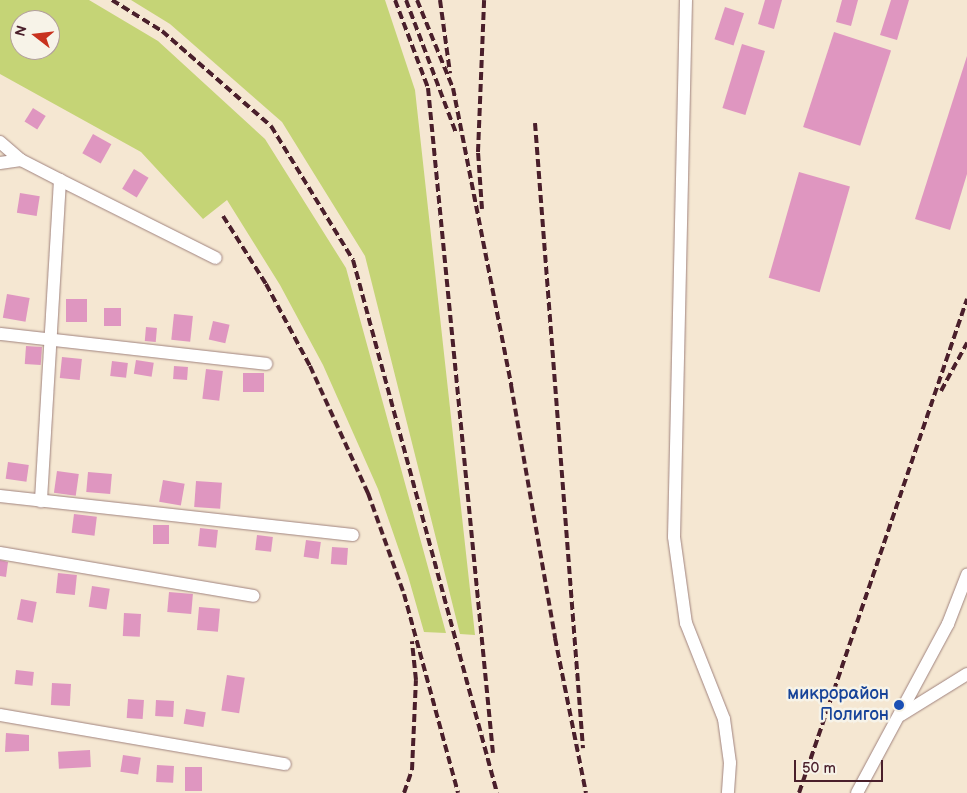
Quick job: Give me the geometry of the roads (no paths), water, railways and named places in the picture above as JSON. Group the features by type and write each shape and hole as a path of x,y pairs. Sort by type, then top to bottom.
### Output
{"street":[{"path":"686,0 674,536 686,623 724,719 730,763 728,793"},
{"path":"0,142 21,160 216,258"},
{"path":"0,163 21,160"},
{"path":"41,501 60,180"},
{"path":"0,334 266,364"},
{"path":"0,496 353,535"},
{"path":"0,553 253,596"},
{"path":"857,793 948,624 967,575"},
{"path":"899,717 967,674"},
{"path":"0,715 285,764"}],"railway":[{"path":"112,0 162,31 271,126 353,260 497,793"},
{"path":"395,0 428,88 493,753"},
{"path":"406,0 456,133"},
{"path":"417,0 453,88 511,385 555,638 586,793"},
{"path":"440,0 450,73"},
{"path":"482,209 478,152 484,0"},
{"path":"535,123 583,748"},
{"path":"223,216 266,284 310,366 368,493 404,594 458,793"},
{"path":"799,793 967,299"},
{"path":"941,391 967,343"},
{"path":"404,793 412,770 416,680 412,641"}],"place":[{"name":"микрорайон Полигон","path":"899,705"}]}
